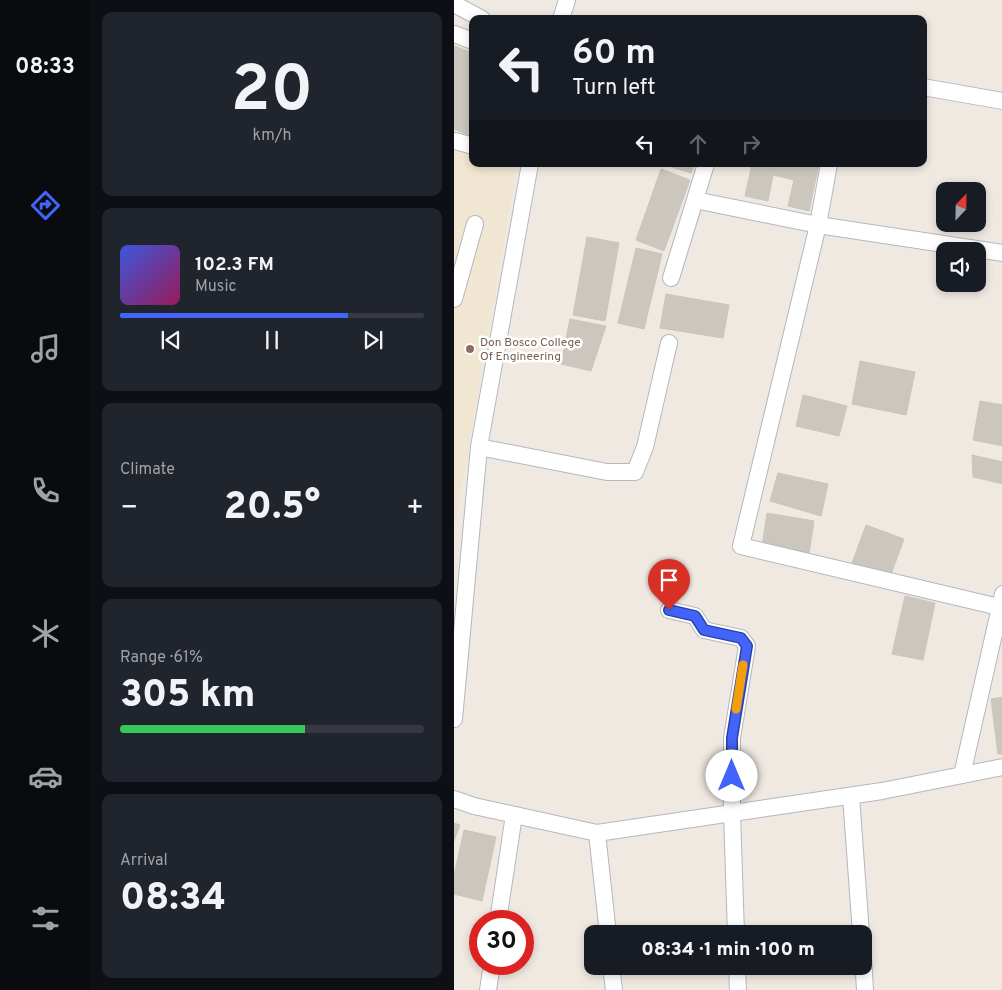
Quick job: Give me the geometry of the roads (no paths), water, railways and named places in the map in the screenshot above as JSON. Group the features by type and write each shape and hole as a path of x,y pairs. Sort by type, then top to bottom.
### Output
{"street":[{"path":"562,15 567,0"},
{"path":"454,4 475,15"},
{"path":"454,34 469,40"},
{"path":"927,88 1002,101"},
{"path":"455,141 469,145"},
{"path":"454,719 479,447 529,167"},
{"path":"670,278 705,167"},
{"path":"828,167 818,225 741,546 1001,600 962,775"},
{"path":"695,200 818,225 1002,253"},
{"path":"454,299 475,224"},
{"path":"479,447 607,472 635,472 645,447 669,343"},
{"path":"669,610 695,616 704,630 741,638 747,646 732,738 736,925"},
{"path":"454,799 474,806 597,833 882,791 1002,767"},
{"path":"851,796 860,925"},
{"path":"500,910 514,815"},
{"path":"597,833 607,925"},
{"path":"488,990 490,975"},
{"path":"612,975 614,990"},
{"path":"737,975 738,990"},
{"path":"864,975 865,990"}],"place":[{"name":"Don Bosco College Of Engineering","path":"470,349"}]}
